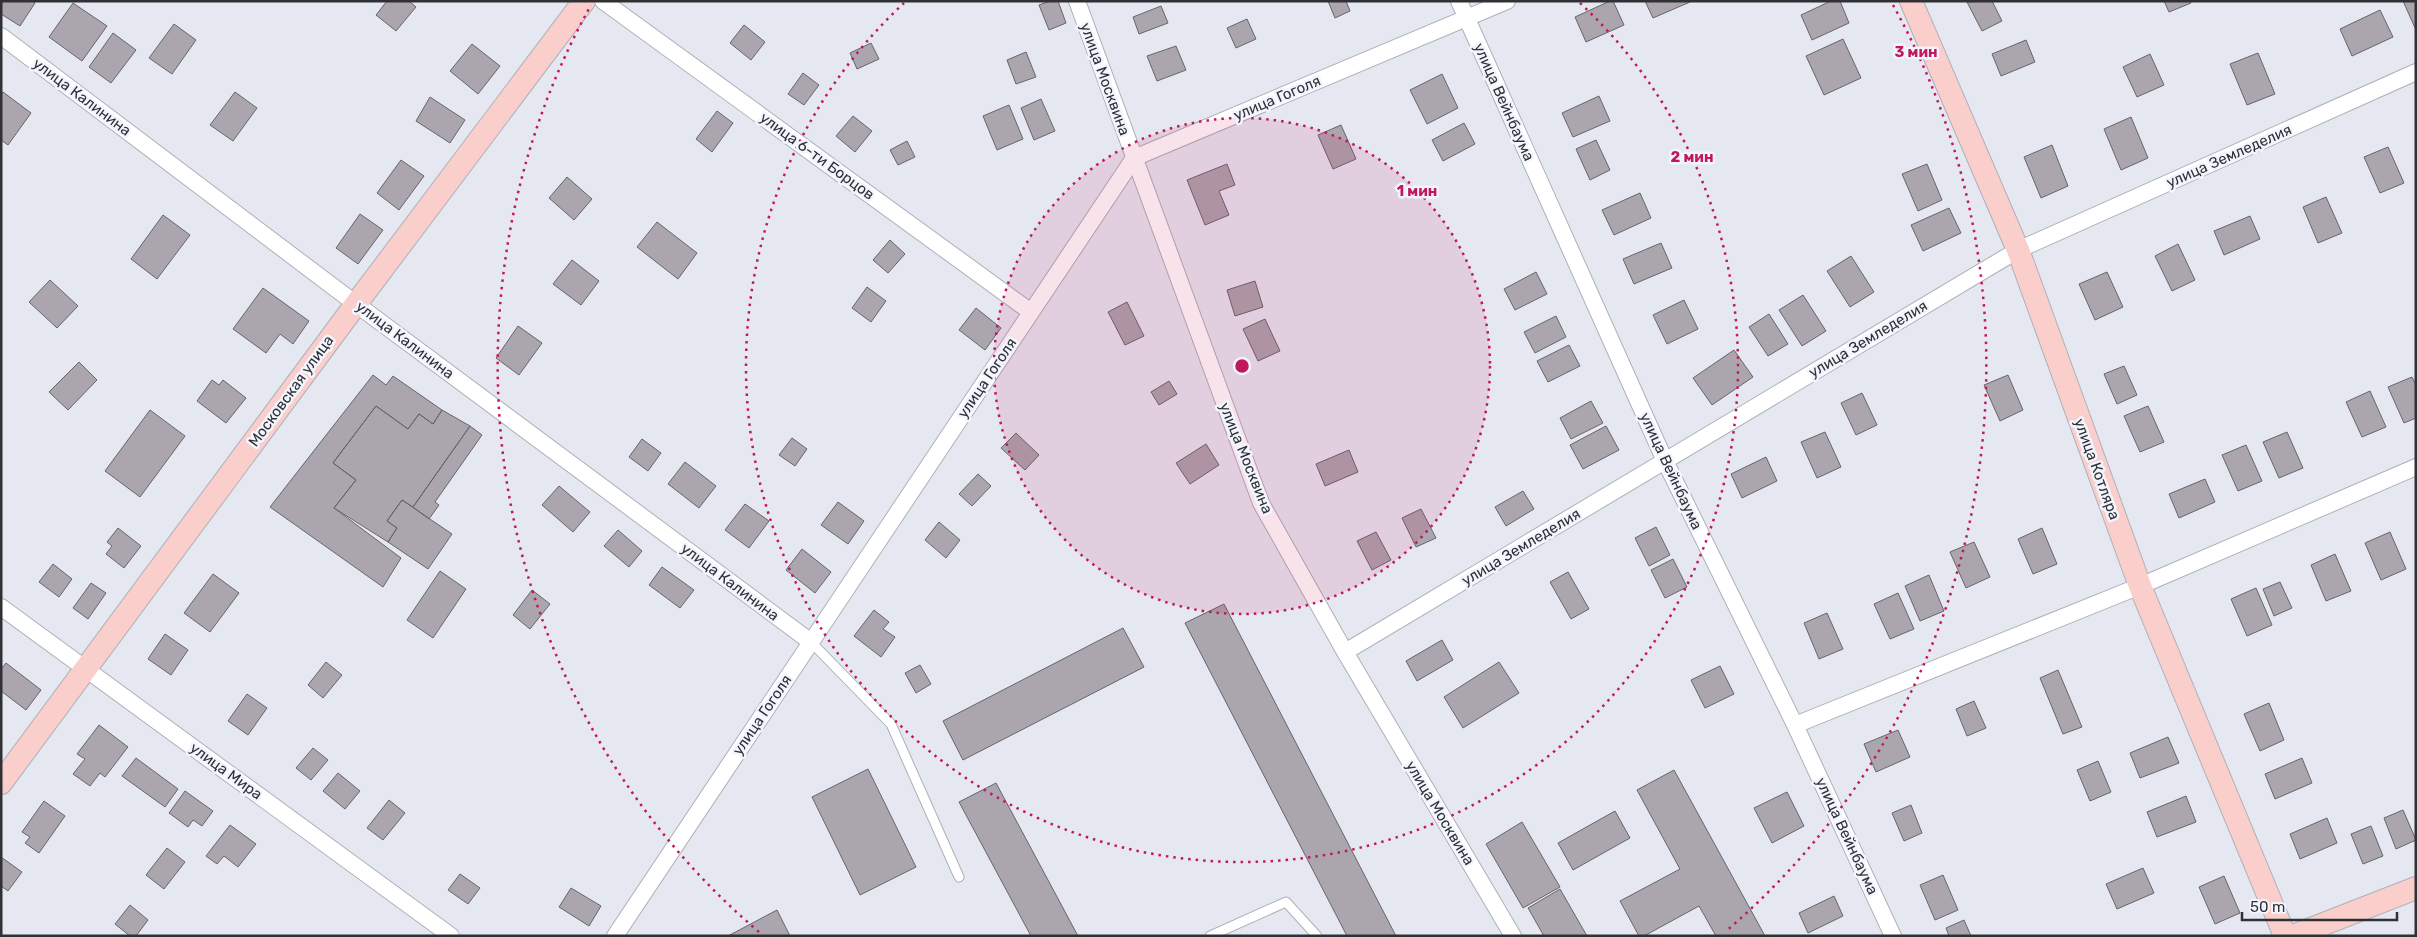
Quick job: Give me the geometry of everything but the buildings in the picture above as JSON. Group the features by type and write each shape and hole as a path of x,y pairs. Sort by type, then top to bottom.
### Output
{"street":[{"name":"Московская улица","path":"1,784 356,304 584,1"},
{"name":"улица 6-ти Борцов","path":"603,1 1031,312"},
{"name":"улица Москвина","path":"1077,1 1261,503 1345,652 1513,936"},
{"name":"улица Вейнбаума","path":"1459,1 1665,461 1795,725 1894,936"},
{"name":"улица Гоголя","path":"615,936 1134,158 1507,1"},
{"name":"улица Котляра","path":"1911,1 2018,250 2140,586 2284,936"},
{"name":"улица Калинина","path":"1,36 356,304 811,642"},
{"name":"улица Земледелия","path":"1345,652 2018,250 2416,72"},
{"path":"1795,725 2140,586 2416,467"},
{"name":"улица Мира","path":"1,607 87,668 451,936"},
{"path":"2293,936 2416,888"}],"lane":[{"path":"811,642 891,724 960,877"},
{"path":"1210,936 1286,902 1317,936"}]}
